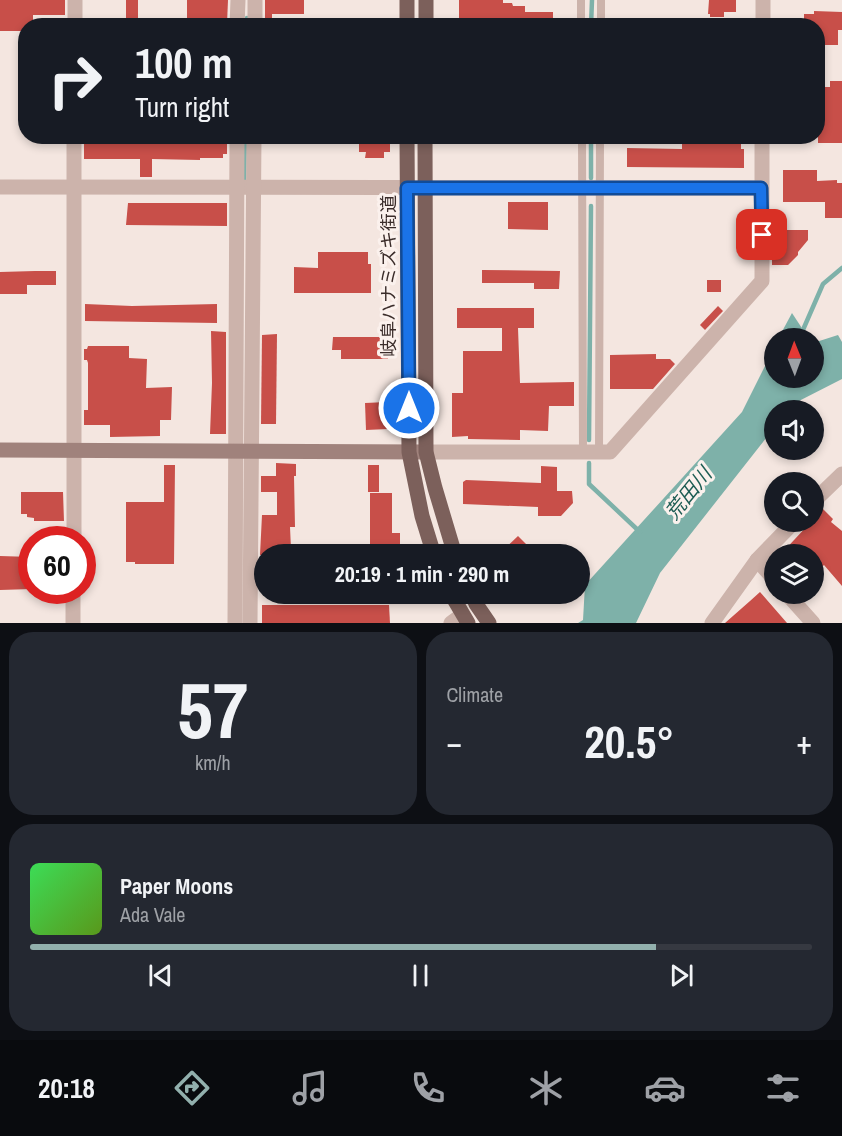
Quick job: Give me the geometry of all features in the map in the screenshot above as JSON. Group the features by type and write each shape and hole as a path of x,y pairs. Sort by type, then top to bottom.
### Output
{"main road":[{"path":"407,0 407,18"},
{"path":"426,0 426,18"},
{"name":"岐阜ハナミズキ街道","path":"407,144 409,452 422,516 431,544"},
{"name":"岐阜ハナミズキ街道","path":"425,144 426,452 452,544"},
{"path":"454,604 460,620"},
{"path":"478,604 488,622"}],"street":[{"path":"75,0 75,18"},
{"path":"237,18 238,0"},
{"path":"255,0 255,18"},
{"path":"763,0 763,18"},
{"path":"74,144 74,526"},
{"path":"235,623 237,144"},
{"path":"250,623 254,144"},
{"path":"0,450 610,452 762,281 762,144"},
{"path":"0,187 761,188"},
{"path":"824,491 842,474"},
{"path":"712,623 757,560 784,532"},
{"path":"757,560 764,568"},
{"path":"74,604 74,623"},
{"path":"796,604 813,623"}],"lane":[{"path":"581,0 581,18"},
{"path":"601,0 601,18"},
{"path":"582,144 583,452"},
{"path":"600,144 600,452"}],"water":[{"path":"792,313 802,328 784,328"},
{"name":"荒田川","path":"838,335 842,342 842,379 801,400 764,400 764,441 660,573 636,623 578,623 583,620 584,604 590,604 590,579 742,412 764,368 764,388 824,388 824,339"}],"building":[{"path":"0,0 65,0 65,15 33,15 33,18 18,18 18,31 0,31"},
{"path":"126,0 138,0 138,18 126,18"},
{"path":"187,0 228,0 227,18 187,18"},
{"path":"265,0 304,0 304,14 272,14 272,18 265,18"},
{"path":"459,0 503,0 503,3 512,3 513,6 525,6 525,12 553,12 553,18 459,18"},
{"path":"709,0 736,0 736,12 724,12 724,17 710,17 708,14"},
{"path":"814,11 842,12 842,30 838,30 838,45 825,45 825,18 804,18 804,14 814,14"},
{"path":"830,81 842,81 842,143 825,143 825,87 830,87"},
{"path":"84,144 227,144 227,154 223,154 223,158 152,159 152,177 140,177 140,159 84,159"},
{"path":"359,144 390,144 390,152 384,152 384,158 365,158 366,152 359,152"},
{"path":"682,144 741,144 741,149 744,149 744,168 627,167 627,148 682,149"},
{"path":"783,170 817,170 817,181 837,180 837,183 842,183 842,218 825,218 825,202 783,202"},
{"path":"508,202 548,202 548,230 508,229"},
{"path":"128,203 227,203 227,226 126,225"},
{"path":"779,230 808,230 808,240 788,265 772,265 772,248 780,248"},
{"path":"318,252 368,252 368,264 371,264 371,293 294,293 294,267 318,268"},
{"path":"482,270 560,271 559,289 534,289 534,283 482,283"},
{"path":"56,271 56,285 27,285 27,294 0,294 0,272"},
{"path":"707,280 721,280 721,292 707,292"},
{"path":"85,304 132,306 217,304 217,323 85,321"},
{"path":"718,306 723,311 705,330 700,325"},
{"path":"457,308 534,308 534,328 518,328 520,383 574,382 574,406 549,406 548,431 520,430 520,440 452,437 452,393 463,393 463,351 502,351 502,328 457,328"},
{"path":"211,331 226,332 226,434 210,434"},
{"path":"277,334 276,424 261,424 262,335"},
{"path":"333,337 388,337 388,359 341,359 341,350 332,350"},
{"path":"88,346 129,346 129,358 147,359 146,388 172,387 171,420 160,420 160,436 110,437 110,425 84,425 84,410 88,410 88,363 84,360 84,349"},
{"path":"656,354 656,359 670,359 675,364 653,389 610,389 610,355"},
{"path":"387,402 388,429 366,430 365,403"},
{"path":"276,463 296,464 296,476 294,476 295,527 290,527 291,544 261,544 262,515 277,515 277,492 261,492 261,476 276,476"},
{"path":"164,465 175,465 174,564 126,562 126,502 164,502"},
{"path":"368,465 379,465 379,492 368,492"},
{"path":"541,466 557,467 557,491 572,491 573,503 561,516 538,516 538,507 463,504 463,482 466,480 541,483"},
{"path":"21,492 63,492 64,521 34,521 34,518 27,517 27,514 21,514"},
{"path":"370,493 392,493 392,533 400,533 400,544 370,544"},
{"path":"824,510 833,519 831,522 842,531 842,586 824,565 824,544 790,544 802,532 824,532"},
{"path":"518,536 526,544 510,544"},
{"path":"0,556 18,557 18,589 0,590"},
{"path":"760,592 764,597 764,604 770,604 787,623 725,623"},
{"path":"262,605 389,605 390,623 262,623"}],"waterway":[{"path":"591,18 592,0"},
{"path":"244,180 245,144"},
{"path":"591,144 591,178"},
{"path":"589,440 591,206"},
{"path":"804,328 823,284 842,268"},
{"path":"589,463 589,484 640,532"}],"route":[{"path":"409,408 407,188 761,188 762,235"}]}
